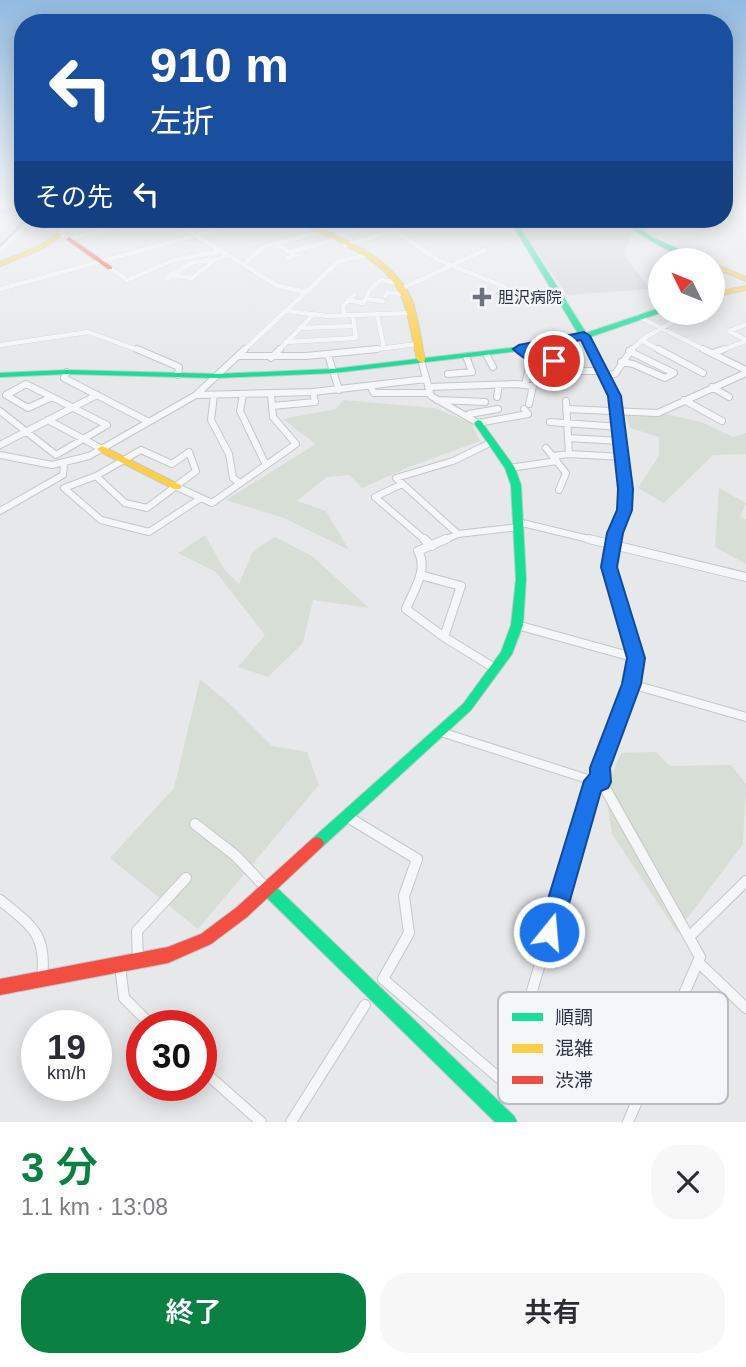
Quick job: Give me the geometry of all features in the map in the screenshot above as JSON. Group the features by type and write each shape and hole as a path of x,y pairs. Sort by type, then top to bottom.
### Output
{"main road":[{"path":"94,257 105,265"},
{"path":"365,257 380,265 402,288 411,313 421,360"},
{"path":"536,257 584,336"},
{"path":"725,270 746,279"},
{"path":"725,292 746,288"},
{"path":"0,375 67,372 216,376 333,371 519,349 584,336 648,314"},
{"path":"0,988 168,956 206,939 268,889 467,707 506,654 517,625 521,579 516,485 510,468 478,423"},
{"path":"102,449 177,487"},
{"path":"268,889 508,1122"}],"street":[{"path":"0,289 128,257"},
{"path":"105,265 127,280 174,260 188,257"},
{"path":"215,260 205,258 189,263 169,277 192,278 222,257"},
{"path":"232,257 278,286 306,292"},
{"path":"244,264 251,257"},
{"path":"0,455 13,455 46,465 64,464 102,449 196,395 339,261 362,257"},
{"path":"437,257 451,266 505,287 509,299 501,304"},
{"path":"366,299 384,298 387,293 469,257"},
{"path":"348,300 363,303 369,291 381,280 402,288"},
{"path":"344,315 343,306 354,295"},
{"path":"287,311 313,315 411,313"},
{"path":"376,314 384,348"},
{"path":"271,358 313,315"},
{"path":"286,342 356,338 353,315"},
{"path":"639,317 746,372"},
{"path":"745,325 729,331 746,340"},
{"path":"300,328 354,326"},
{"path":"573,371 615,374 629,351 664,326"},
{"path":"0,345 88,332 131,346 179,367 178,375"},
{"path":"533,992 600,768 631,684 636,658 609,567 624,510 623,457 618,412 605,373 584,336"},
{"path":"641,340 704,373"},
{"path":"678,343 685,340"},
{"path":"713,353 746,340"},
{"path":"239,356 271,358 328,355 417,344"},
{"path":"688,350 698,346"},
{"path":"519,349 531,359 554,361"},
{"path":"621,362 634,364 665,378 674,373 629,351"},
{"path":"486,354 493,367"},
{"path":"328,355 339,390"},
{"path":"448,374 472,372 466,356"},
{"path":"524,385 531,359"},
{"path":"370,386 374,393 429,390 499,385 533,386 527,406 528,414 478,423 468,414 436,400 429,390 421,360"},
{"path":"67,372 64,378 147,421"},
{"path":"566,409 658,412 746,372"},
{"path":"528,375 545,378"},
{"path":"196,395 271,395 426,379"},
{"path":"0,411 56,456 107,425 71,407 52,397 26,384 6,395 28,408 52,397"},
{"path":"497,397 499,385"},
{"path":"712,387 729,397"},
{"path":"272,406 315,402 313,392"},
{"path":"0,445 97,395"},
{"path":"214,395 211,420 229,454 233,478 240,483"},
{"path":"243,395 240,411 266,465"},
{"path":"177,487 212,503 296,444 273,417 271,395"},
{"path":"436,400 485,402"},
{"path":"684,400 722,421"},
{"path":"566,401 569,454"},
{"path":"468,414 498,410"},
{"path":"48,420 102,449"},
{"path":"550,422 620,427"},
{"path":"568,438 621,441"},
{"path":"458,534 396,478 453,461 490,443"},
{"path":"546,447 566,473 559,490"},
{"path":"96,476 125,503 147,508 197,471 189,453 172,464 141,450 96,476 64,488 101,520 149,532 201,498"},
{"path":"510,468 569,454 623,457"},
{"path":"0,510 63,475 64,464"},
{"path":"402,484 375,497 432,546"},
{"path":"496,669 444,637 406,609 424,565 423,557 418,551 458,534 519,525 613,544 746,577"},
{"path":"420,575 461,586 444,637"},
{"path":"517,625 636,658"},
{"path":"631,684 746,717"},
{"path":"441,732 598,782 701,957 685,992"},
{"path":"346,816 417,859 404,896 409,933 383,979 498,1077"},
{"path":"195,824 236,856 268,889"},
{"path":"138,961 137,931 186,878"},
{"path":"690,936 746,881"},
{"path":"0,900 34,928 43,942 46,954 42,980"},
{"path":"698,962 746,1008"},
{"path":"120,965 124,998 136,1010"},
{"path":"291,1122 365,1004"},
{"path":"217,1083 261,1122"},
{"path":"628,1122 636,1104"}],"shaded area":[{"path":"541,257 626,257 648,289 567,295"},
{"path":"343,400 434,408 471,423 480,441 409,467 362,488 350,475 327,477 297,501 326,511 349,550 284,518 226,500 316,444 283,419 336,409"},
{"path":"661,413 701,422 733,437 746,433 746,454 713,455 664,503 638,488 659,456 659,437 630,428 625,415"},
{"path":"719,488 746,503 740,516 746,520 746,564 715,547"},
{"path":"205,535 224,569 239,584 253,551 275,537 312,556 369,608 313,600 303,643 268,677 238,667 265,635 216,572 178,553"},
{"path":"200,679 272,746 307,752 319,785 198,929 110,858 174,788"},
{"path":"656,752 670,766 731,765 746,784 743,844 677,932 612,834 605,790 621,753"}],"traffic: fast":[{"path":"536,257 584,336"},
{"path":"0,375 67,372 216,376 333,371 519,349 584,336 648,314"},
{"path":"317,843 467,707 506,654 517,625 521,579 516,485 510,468 478,423"},
{"path":"268,889 508,1122"}],"traffic: slow":[{"path":"0,264 16,257"},
{"path":"370,257 398,282 406,296 421,360"},
{"path":"725,270 746,279"},
{"path":"725,292 746,288"},
{"path":"102,449 177,487"}],"traffic: jam":[{"path":"95,257 110,268"},
{"path":"0,987 168,955 206,939 242,912 317,843"}],"place":[{"name":"胆沢病院","path":"482,297"}],"route":[{"path":"549,932 594,781 601,782 600,768 631,684 636,658 609,567 615,533 624,510 625,489 615,396 584,336 519,349 531,359 554,361"}]}
